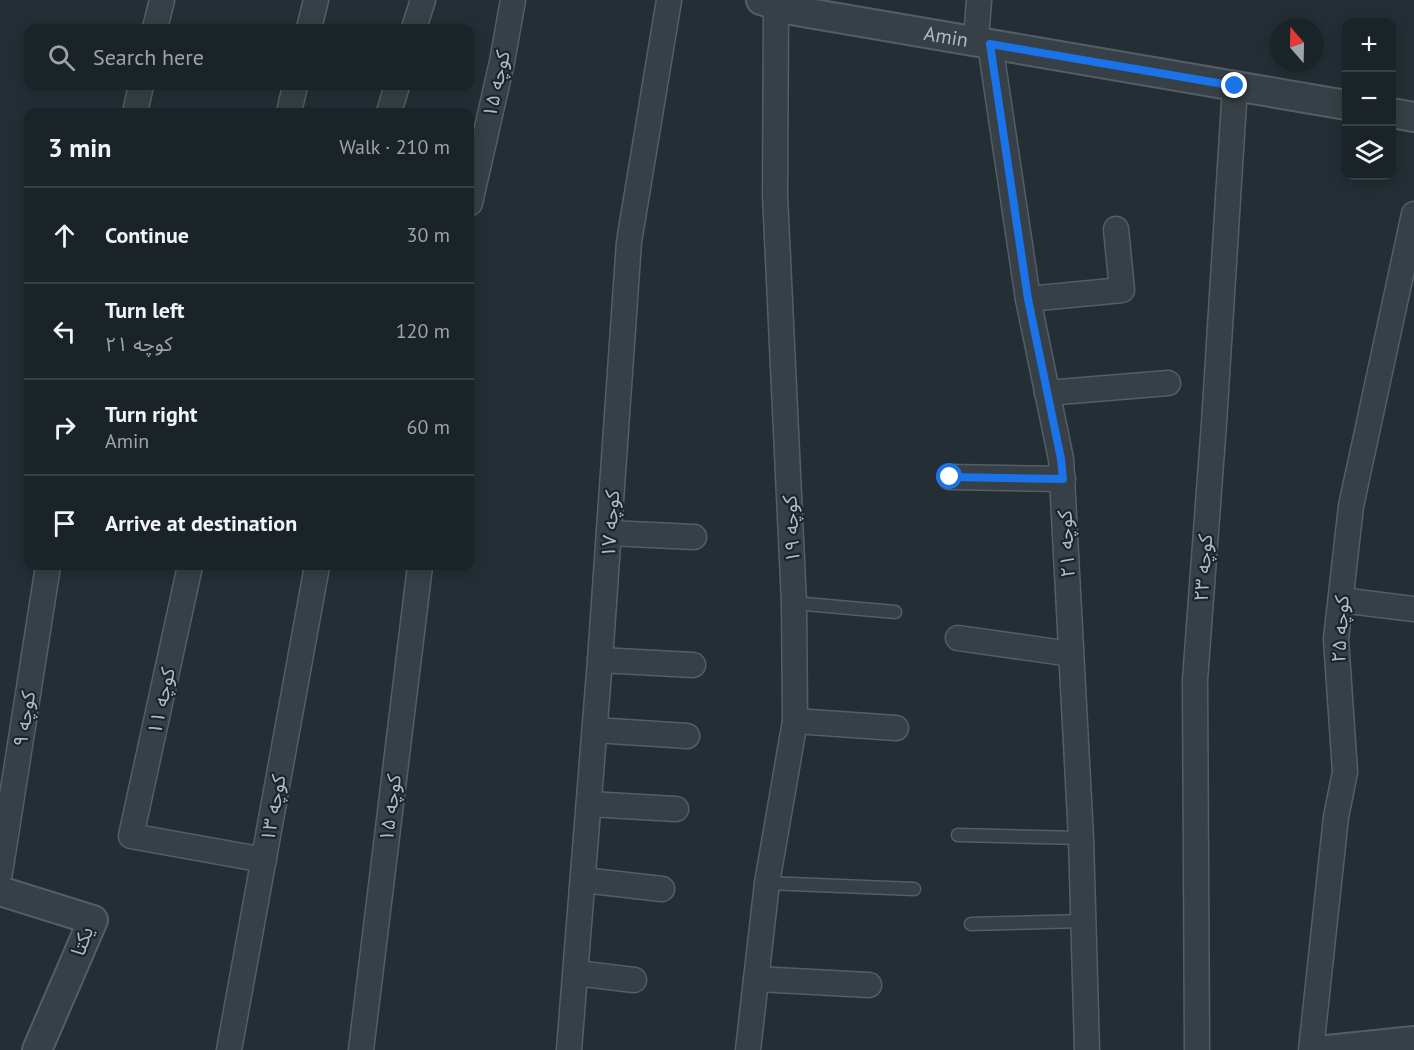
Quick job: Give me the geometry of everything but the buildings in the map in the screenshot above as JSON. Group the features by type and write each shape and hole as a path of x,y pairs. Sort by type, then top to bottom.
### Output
{"street":[{"path":"156,24 162,0"},
{"path":"310,24 316,0"},
{"path":"415,24 423,0"},
{"name":"کوچه ۱۵","path":"474,185 502,62 513,0"},
{"name":"کوچه ۱۷","path":"570,1050 595,730 628,242 669,0"},
{"name":"کوچه ۲۱","path":"979,0 983,42 1028,299 1061,459 1081,838 1087,1050"},
{"name":"Amin","path":"780,4 1342,104"},
{"name":"کوچه ۱۹","path":"748,1050 767,883 795,721 794,603 775,195 780,4"},
{"name":"کوچه ۲۳","path":"1197,1050 1195,680 1235,86"},
{"path":"136,108 140,90"},
{"path":"290,108 295,90"},
{"path":"390,108 396,90"},
{"path":"1396,114 1414,117"},
{"name":"کوچه ۲۵","path":"1311,1050 1336,817 1345,771 1336,639 1351,506 1414,214"},
{"path":"1028,299 1122,290 1116,229"},
{"path":"1047,393 1168,383"},
{"path":"950,477 1063,479"},
{"path":"609,533 694,537"},
{"name":"کوچه ۹","path":"0,873 47,570"},
{"name":"کوچه ۱۱","path":"189,570 131,836 264,860"},
{"name":"کوچه ۱۳","path":"229,1050 316,570"},
{"name":"کوچه ۱۵","path":"361,1050 420,570"},
{"path":"1341,600 1414,609"},
{"path":"958,638 1071,654"},
{"path":"600,660 693,665"},
{"path":"795,721 896,728"},
{"path":"595,730 687,736"},
{"path":"589,804 676,809"},
{"path":"583,880 662,890"},
{"name":"یکتا","path":"0,891 93,920 37,1050"},
{"path":"576,973 634,980"},
{"path":"756,979 869,985"},
{"path":"1327,1050 1414,1041"}],"lane":[{"path":"794,603 895,612"},
{"path":"958,836 1081,838"},
{"path":"767,883 914,889"},
{"path":"971,924 1083,921"}],"route":[{"path":"950,477 1063,479 1061,459 1028,299 990,44 1235,86"}]}
